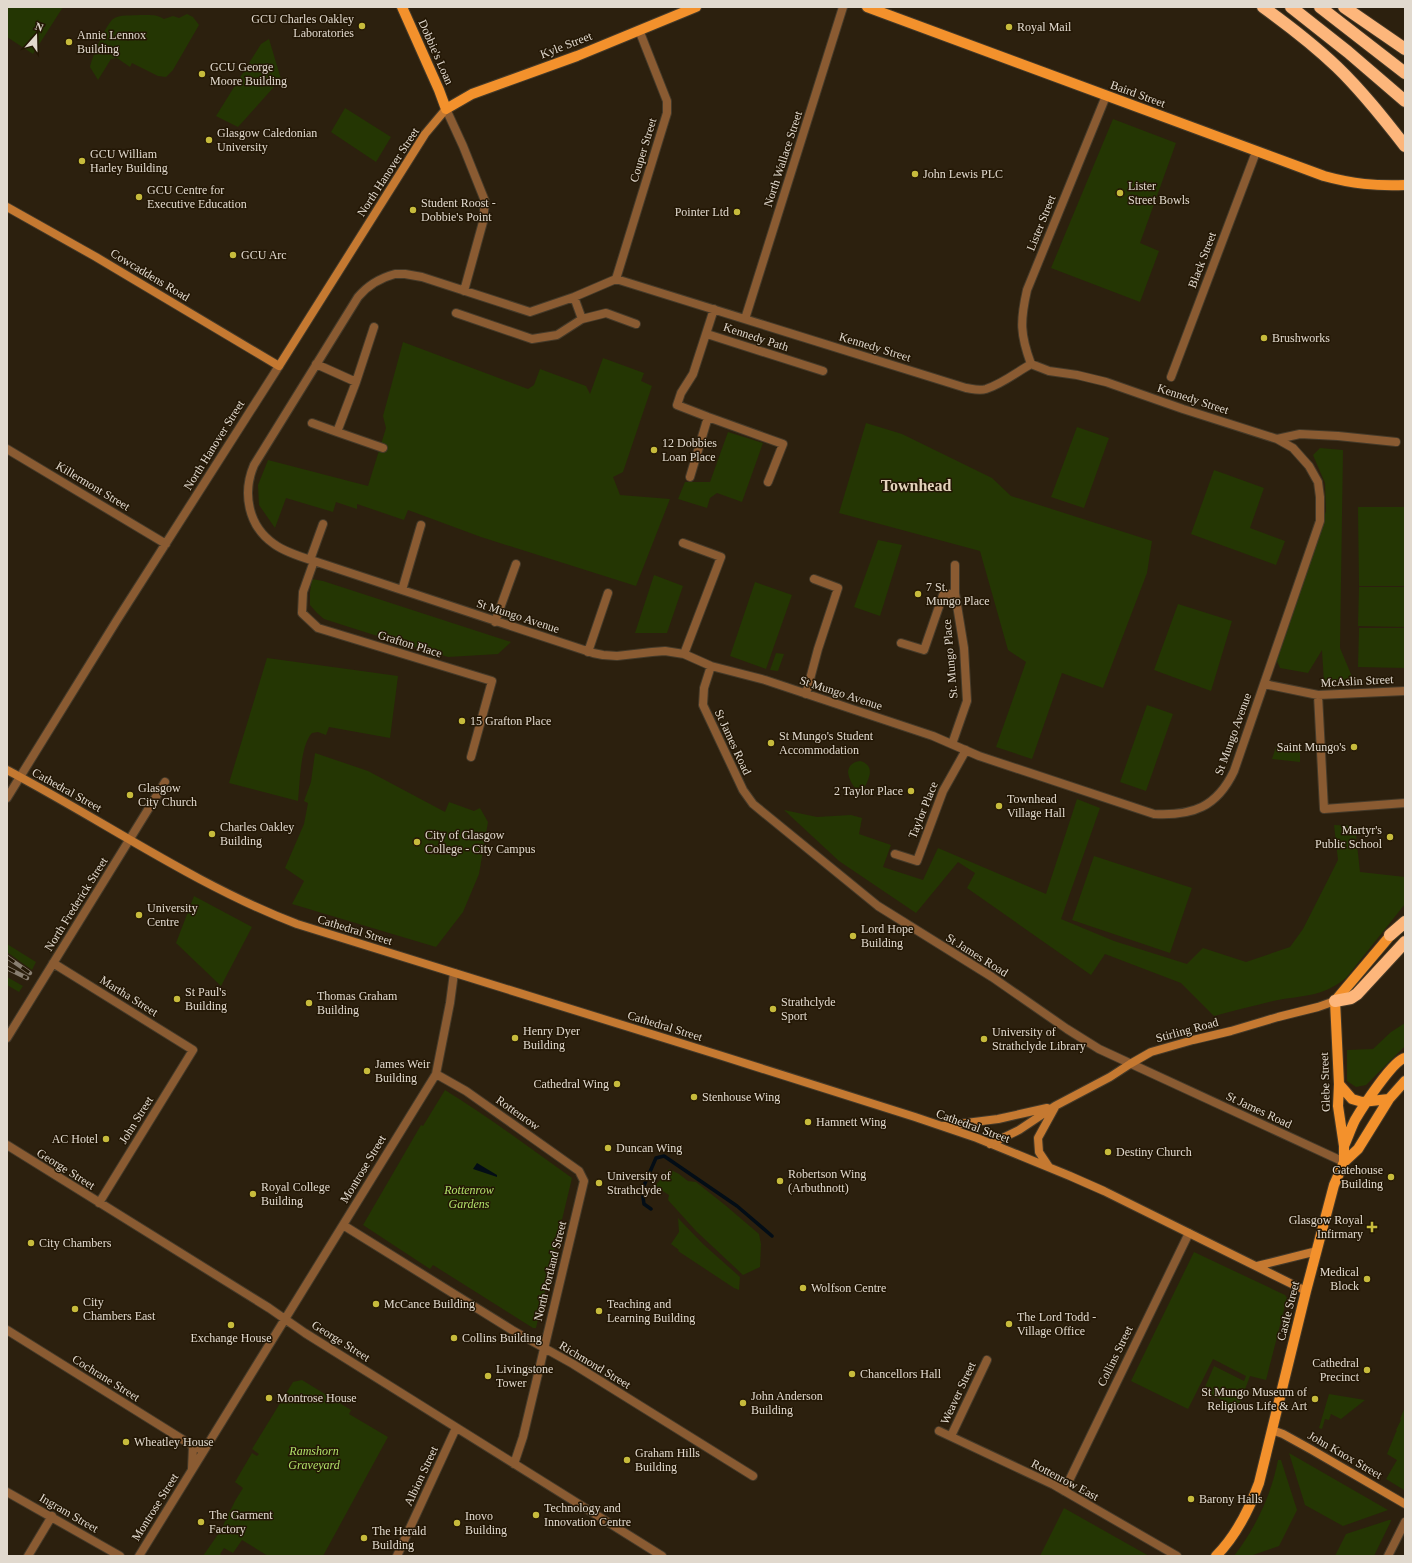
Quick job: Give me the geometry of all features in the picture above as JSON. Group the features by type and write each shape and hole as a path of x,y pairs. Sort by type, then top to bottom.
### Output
{"highway":[{"path":"1263,7 1336,66 1358,89 1405,146"},
{"path":"1291,7 1348,52 1405,101"},
{"path":"1320,7 1405,73"},
{"path":"1344,7 1405,49"},
{"path":"1390,935 1405,922"},
{"path":"1335,1000 1351,998 1357,994 1405,942"}],"main road":[{"name":"Dobbie's Loan","path":"402,7 446,108"},
{"name":"Baird Street","path":"867,7 1324,176 1352,183 1370,185 1405,185"},
{"name":"Kyle Street","path":"446,108 472,94 577,56 690,8"},
{"path":"1335,1000 1405,918"},
{"name":"Glebe Street","path":"1335,1000 1339,1084 1338,1106 1344,1146 1344,1162"},
{"path":"1344,1146 1355,1120 1368,1101 1392,1067 1400,1059 1405,1058"},
{"name":"Castle Street","path":"1216,1556 1233,1536 1250,1505 1262,1473 1306,1291 1334,1185 1344,1162 1358,1149 1389,1099 1405,1081"},
{"path":"1339,1084 1352,1099 1362,1102 1389,1099"}],"street":[{"name":"North Wallace Street","path":"745,319 842,10"},
{"name":"Couper Street","path":"616,279 667,112 667,101 639,30"},
{"name":"Lister Street","path":"1031,364 1021,330 1023,306 1027,290 1106,96"},
{"path":"446,108 463,146 484,201 483,222 464,291 530,312 616,279"},
{"name":"North Hanover Street","path":"7,798 425,134 446,108"},
{"name":"Black Street","path":"1171,377 1256,152"},
{"name":"Cowcaddens Road","path":"7,207 96,257 279,366"},
{"name":"St Mungo Avenue","path":"464,291 412,275 395,274 386,276 370,285 358,297 258,458 252,471 248,485 250,512 253,520 274,544 312,561 588,652 617,656 665,651 684,654 711,666 753,676 933,736 966,750 1154,814 1182,814 1195,810 1215,799 1228,782 1264,684 1320,521 1320,497 1318,482 1309,466 1292,448 1277,439"},
{"name":"Kennedy Street","path":"616,279 977,390 985,389 996,384 1031,364 1049,371 1072,374 1106,382 1183,409 1277,439"},
{"path":"574,296 582,319"},
{"name":"Kennedy Path","path":"714,309 707,334 823,371"},
{"path":"456,313 532,339 557,335 582,319 606,313 636,324"},
{"path":"337,432 356,382 374,327"},
{"path":"707,334 693,374 681,393 677,405 783,444 768,482"},
{"path":"316,364 356,382"},
{"path":"690,477 708,417"},
{"path":"312,423 383,448"},
{"path":"1277,439 1300,434 1396,442"},
{"name":"Killermont Street","path":"7,449 166,544"},
{"path":"312,561 323,524"},
{"path":"402,590 420,526"},
{"path":"683,543 721,557 684,654"},
{"name":"Grafton Place","path":"312,561 303,592 302,613 318,628 492,681 471,757"},
{"path":"495,622 516,564"},
{"name":"St. Mungo Place","path":"952,744 967,701 964,648 955,593 955,565"},
{"path":"806,694 818,649 838,588 814,579"},
{"path":"588,652 608,593"},
{"name":"St. Mungo Place","path":"901,643 924,650 943,595 955,593"},
{"name":"St James Road","path":"711,666 704,688 703,705 743,790 753,804 878,906 992,977 1067,1029 1099,1049 1344,1162"},
{"name":"McAslin Street","path":"1264,684 1318,695 1405,691"},
{"path":"1318,695 1324,809 1405,803"},
{"name":"Taylor Place","path":"895,854 917,861 943,791 966,750"},
{"name":"Cathedral Street","path":"7,770 203,881 276,917 304,927 726,1057 940,1126 990,1144 1049,1167 1104,1191 1306,1291"},
{"name":"North Frederick Street","path":"7,1038 165,782"},
{"name":"Martha Street","path":"53,963 193,1050"},
{"name":"Montrose Street","path":"139,1556 436,1074 450,1003 454,973"},
{"name":"Stirling Road","path":"990,1144 1019,1130 1055,1106 1110,1077 1152,1052 1318,1007 1335,1000"},
{"name":"John Street","path":"99,1203 193,1050"},
{"name":"Rottenrow","path":"436,1074 466,1091 579,1170 583,1176"},
{"path":"1049,1167 1039,1152 1038,1138 1055,1106"},
{"name":"Stirling Road","path":"940,1126 1006,1118 1055,1106"},
{"name":"George Street","path":"7,1145 228,1282 305,1333 658,1555"},
{"name":"North Portland Street","path":"514,1464 523,1437 582,1192 584,1181 583,1176"},
{"name":"Richmond Street","path":"343,1225 753,1476"},
{"name":"Collins Street","path":"1064,1491 1189,1233"},
{"path":"1257,1266 1317,1251"},
{"name":"Cochrane Street","path":"7,1330 193,1446"},
{"name":"Weaver Street","path":"952,1436 987,1360"},
{"name":"Albion Street","path":"397,1556 456,1428"},
{"name":"John Knox Street","path":"1272,1430 1283,1434 1307,1447 1405,1504"},
{"name":"Rottenrow East","path":"939,1431 1064,1491 1177,1556"},
{"path":"193,1446 200,1449 206,1445"},
{"name":"Montrose Street","path":"192,1470 193,1446"},
{"name":"Ingram Street","path":"7,1492 52,1516 120,1556"},
{"path":"28,1556 52,1516"},
{"path":"1388,1556 1405,1522"}],"green space":[{"path":"7,7 63,7 33,54 7,37"},
{"path":"187,14 193,17 199,25 173,70 166,77 158,76 132,63 130,67 117,58 111,59 98,80 90,67 99,42 106,28 113,19 122,16 140,15 156,16 164,19 173,16 179,18"},
{"path":"269,39 281,79 238,127 216,116 261,44"},
{"path":"345,108 391,137 376,162 331,132"},
{"name":"Lister Street Bowls","path":"1113,119 1176,143 1140,243 1159,251 1140,302 1051,268"},
{"path":"403,342 528,389 534,385 540,369 586,386 590,394 603,358 644,373 641,381 652,386 623,472 613,477 620,495 670,499 636,586 481,537 408,510 404,520 357,504 357,509 336,502 333,512 286,498 275,528 259,505 258,485 268,460 368,486 386,428 383,416"},
{"path":"866,423 902,434 992,478 1011,496 1152,541 1147,573 1103,688 1062,673 1032,759 996,747 1026,662 1008,650 980,551 839,513"},
{"path":"1077,427 1109,438 1084,508 1051,497"},
{"path":"728,432 763,443 742,502 717,493 710,498 707,508 678,499 685,482 710,482"},
{"path":"1320,448 1343,450 1340,648 1353,679 1324,682 1322,650 1308,673 1280,668 1274,654 1314,548 1326,511 1325,483 1313,455"},
{"path":"1214,470 1264,488 1250,528 1285,541 1276,565 1191,534"},
{"path":"1358,507 1405,507 1405,586 1359,586"},
{"path":"878,540 902,545 880,616 854,607"},
{"path":"654,575 683,586 667,633 635,633"},
{"path":"312,579 323,581 511,642 498,654 448,657 371,634 324,619 317,613 310,605"},
{"path":"755,582 792,595 766,669 730,656"},
{"path":"1359,587 1405,587 1405,627 1358,626"},
{"path":"1178,604 1232,621 1211,691 1154,670"},
{"path":"1359,628 1405,628 1405,668 1358,667"},
{"path":"776,653 784,654 778,671 770,670"},
{"path":"267,658 398,676 390,738 329,727 326,735 318,732 312,733 308,739 303,755 298,801 229,783"},
{"path":"1147,705 1173,714 1146,791 1120,782"},
{"path":"1276,747 1300,748 1300,762 1272,759"},
{"path":"315,753 368,771 445,812 449,802 474,811 480,808 488,822 479,874 463,912 436,947 292,904 304,881 285,868 304,824 308,803 304,801 311,782"},
{"path":"860,761 865,763 870,770 870,775 862,792 852,784 848,772 849,767 852,764"},
{"path":"1077,799 1100,808 1061,919 1114,941 1187,964 1203,948 1246,962 1290,947 1303,929 1338,860 1334,825 1355,826 1360,872 1405,877 1405,904 1346,978 1337,984 1311,995 1273,1001 1214,1016 1181,983 1105,954 1091,975 967,888 975,873 958,862 916,913 839,861 784,810 817,817 851,815 862,818 859,834 891,845 883,867 923,880 938,848 1046,894"},
{"path":"1094,856 1192,888 1170,953 1072,920"},
{"path":"194,896 252,927 221,986 176,943"},
{"path":"7,944 36,962 32,970 7,952"},
{"path":"7,977 23,986 19,992 7,985"},
{"path":"1405,1023 1405,1046 1366,1085 1356,1087 1347,1081 1347,1050 1373,1049 1391,1032"},
{"name":"Rottenrow Gardens","path":"445,1090 572,1178 536,1328 533,1328 433,1265 430,1269 363,1225 421,1125 423,1126"},
{"path":"669,1169 688,1181 696,1182 759,1234 761,1244 760,1267 743,1275 696,1231 668,1200 669,1195 655,1186"},
{"path":"678,1218 703,1244 740,1277 739,1290 678,1251 679,1250 671,1244 679,1232"},
{"path":"1194,1252 1285,1295 1287,1298 1266,1380 1250,1376 1238,1408 1222,1403 1221,1399 1202,1394 1214,1366 1244,1381 1246,1376 1213,1359 1188,1409 1131,1381"},
{"name":"Ramshorn Graveyard","path":"302,1380 351,1410 349,1414 388,1437 323,1556 268,1556 242,1540 233,1553 224,1548 220,1554 223,1556 203,1556 221,1530 243,1488 235,1482 252,1453 257,1456 259,1454 252,1449 293,1382"},
{"path":"1329,1394 1365,1400 1341,1419 1331,1414 1329,1420 1325,1419 1322,1429 1319,1428"},
{"path":"1405,1407 1404,1490 1386,1479 1397,1460 1387,1454"},
{"path":"1289,1453 1388,1510 1343,1526 1305,1505"},
{"path":"1278,1460 1281,1460 1297,1510 1279,1546 1250,1556 1234,1556 1262,1511"},
{"path":"1064,1508 1149,1556 1040,1556"},
{"path":"1389,1520 1391,1521 1374,1556 1335,1556 1346,1534"}],"shaded area":[{"path":"477,1163 497,1175 497,1177 473,1169"}],"waterway":[{"path":"651,1209 644,1204 642,1190 656,1158 664,1156 737,1206 772,1236"}],"railway":[{"path":"7,957 30,973"},
{"path":"7,968 27,978"}],"place":[{"name":"GCU Charles Oakley Laboratories","path":"362,26"},
{"name":"Royal Mail","path":"1009,27"},
{"name":"Annie Lennox Building","path":"69,42"},
{"name":"GCU George Moore Building","path":"202,74"},
{"name":"Glasgow Caledonian University","path":"209,140"},
{"name":"GCU William Harley Building","path":"82,161"},
{"name":"John Lewis PLC","path":"915,174"},
{"name":"Lister Street Bowls","path":"1120,193"},
{"name":"GCU Centre for Executive Education","path":"139,197"},
{"name":"Student Roost - Dobbie's Point","path":"413,210"},
{"name":"Pointer Ltd","path":"737,212"},
{"name":"GCU Arc","path":"233,255"},
{"name":"Brushworks","path":"1264,338"},
{"name":"12 Dobbies Loan Place","path":"654,450"},
{"name":"7 St. Mungo Place","path":"918,594"},
{"name":"15 Grafton Place","path":"462,721"},
{"name":"St Mungo's Student Accommodation","path":"771,743"},
{"name":"Saint Mungo's","path":"1354,747"},
{"name":"2 Taylor Place","path":"911,791"},
{"name":"Glasgow City Church","path":"130,795"},
{"name":"Townhead Village Hall","path":"999,806"},
{"name":"Charles Oakley Building","path":"212,834"},
{"name":"Martyr's Public School","path":"1390,837"},
{"name":"City of Glasgow College - City Campus","path":"417,842"},
{"name":"University Centre","path":"139,915"},
{"name":"Lord Hope Building","path":"853,936"},
{"name":"St Paul's Building","path":"177,999"},
{"name":"Thomas Graham Building","path":"309,1003"},
{"name":"Strathclyde Sport","path":"773,1009"},
{"name":"Henry Dyer Building","path":"515,1038"},
{"name":"University of Strathclyde Library","path":"984,1039"},
{"name":"James Weir Building","path":"367,1071"},
{"name":"Cathedral Wing","path":"617,1084"},
{"name":"Stenhouse Wing","path":"694,1097"},
{"name":"Hamnett Wing","path":"808,1122"},
{"name":"AC Hotel","path":"106,1139"},
{"name":"Duncan Wing","path":"608,1148"},
{"name":"Destiny Church","path":"1108,1152"},
{"name":"Gatehouse Building","path":"1391,1177"},
{"name":"Robertson Wing (Arbuthnott)","path":"780,1181"},
{"name":"University of Strathclyde","path":"599,1183"},
{"name":"Royal College Building","path":"253,1194"},
{"name":"Glasgow Royal Infirmary","path":"1372,1227"},
{"name":"City Chambers","path":"31,1243"},
{"name":"Medical Block","path":"1367,1279"},
{"name":"Wolfson Centre","path":"803,1288"},
{"name":"McCance Building","path":"376,1304"},
{"name":"City Chambers East","path":"75,1309"},
{"name":"Teaching and Learning Building","path":"599,1311"},
{"name":"The Lord Todd - Village Office","path":"1009,1324"},
{"name":"Exchange House","path":"231,1325"},
{"name":"Collins Building","path":"454,1338"},
{"name":"Cathedral Precinct","path":"1367,1370"},
{"name":"Chancellors Hall","path":"852,1374"},
{"name":"Livingstone Tower","path":"488,1376"},
{"name":"Montrose House","path":"269,1398"},
{"name":"St Mungo Museum of Religious Life & Art","path":"1315,1399"},
{"name":"John Anderson Building","path":"743,1403"},
{"name":"Wheatley House","path":"126,1442"},
{"name":"Graham Hills Building","path":"627,1460"},
{"name":"Barony Halls","path":"1191,1499"},
{"name":"Technology and Innovation Centre","path":"536,1515"},
{"name":"The Garment Factory","path":"201,1522"},
{"name":"Inovo Building","path":"457,1523"},
{"name":"The Herald Building","path":"364,1538"}],"district":[{"name":"Townhead","path":"916,485"}]}
